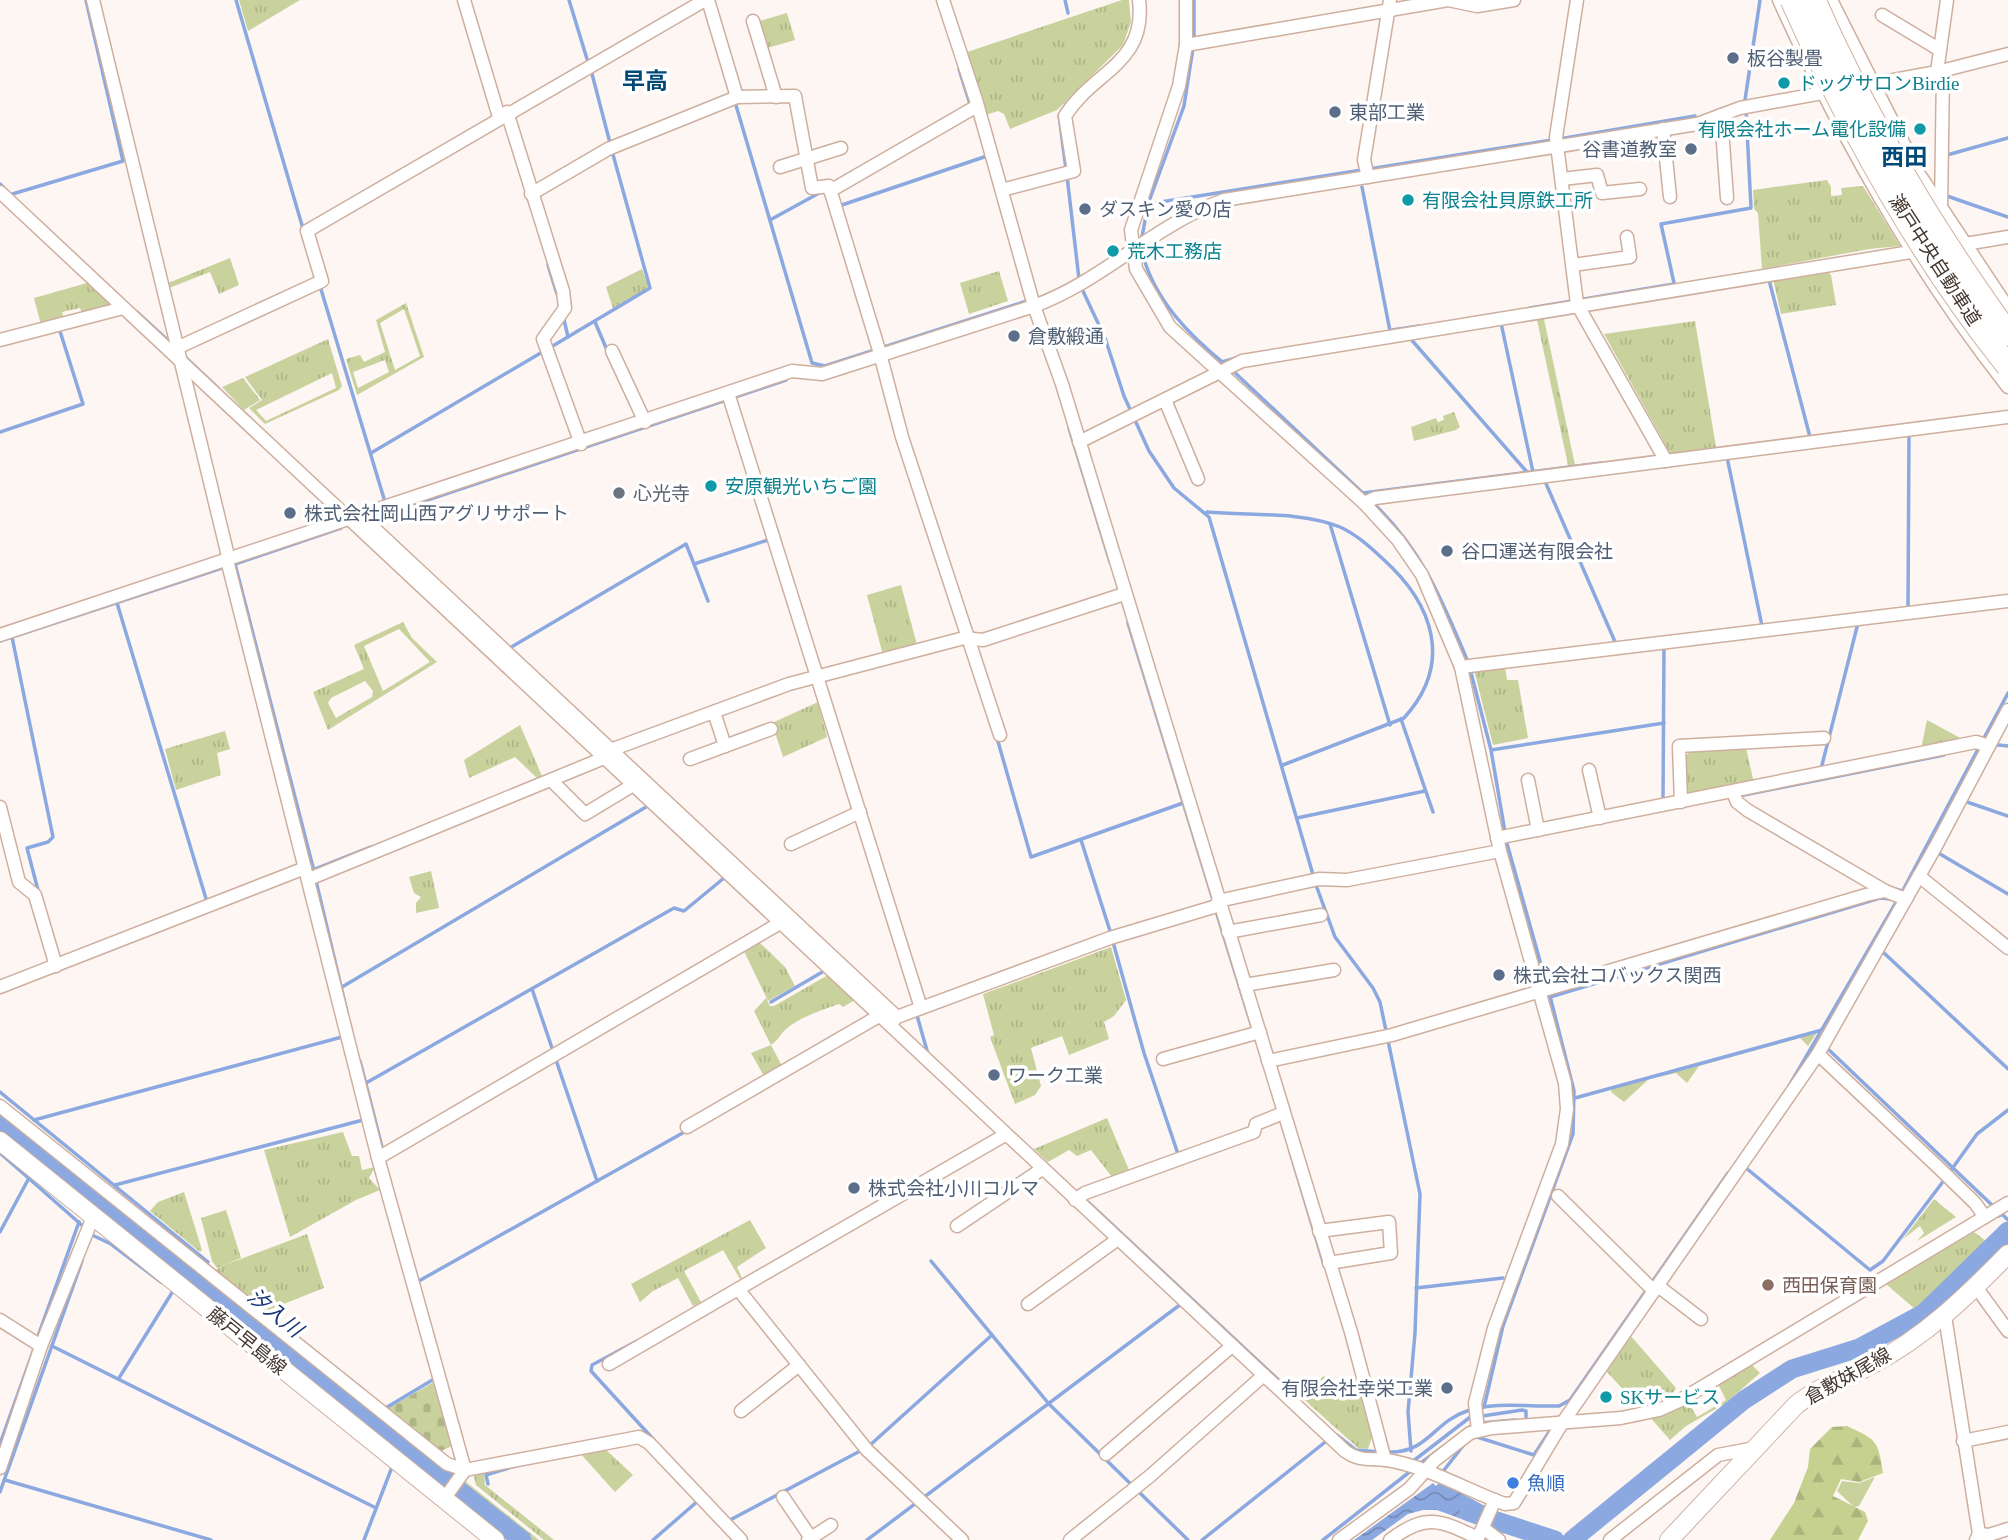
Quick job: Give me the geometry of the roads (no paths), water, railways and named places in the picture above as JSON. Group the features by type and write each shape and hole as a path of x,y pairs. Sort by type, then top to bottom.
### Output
{"highway":[{"name":"瀬戸中央自動車道","path":"1792,0 1841,106 1878,173 1951,288 2008,366"},
{"name":"瀬戸中央自動車道","path":"1814,0 1858,97 1895,164 1934,229 2008,334"}],"main road":[{"name":"藤戸早島線","path":"0,1141 88,1225 446,1497 495,1540"},
{"name":"倉敷妹尾線","path":"1669,1540 1796,1405 1816,1389 1873,1364 1945,1316 2008,1254"}],"street":[{"path":"93,0 307,874 464,1474"},
{"path":"464,0 563,291 562,312 544,334 546,351 581,444"},
{"path":"943,0 1002,190 1034,306 1044,329 1079,442 1121,595 1269,1061 1383,1455"},
{"path":"1002,190 1074,171 1065,116 1134,46 1141,17 1139,0"},
{"path":"1186,0 1191,45 1131,230 1136,269 1170,327 1225,368 1368,501 1422,575 1467,667 1502,840 1565,1083 1566,1125 1494,1328 1475,1403 1478,1429"},
{"path":"1191,45 1448,0 1477,6 1514,0"},
{"path":"1577,0 1557,142 1579,302 1666,461"},
{"path":"1779,0 1821,93 1910,252 2008,387"},
{"path":"1831,0 1919,174 2008,307"},
{"path":"1941,208 1940,50 1947,0"},
{"path":"181,354 318,283 307,231 503,115 704,1 734,98"},
{"path":"1367,172 1364,160 1388,11"},
{"path":"1882,15 1940,50"},
{"path":"753,20 776,97"},
{"path":"0,635 229,563 348,520 645,422 730,397 792,371 822,374 879,350 1034,306 1064,295 1178,220 1224,200 1367,172 1557,142 1697,124 1740,108 1940,72 2008,54"},
{"path":"531,194 611,147 734,98 795,96 812,188 829,186 879,350 902,437 1000,735"},
{"path":"830,191 977,106"},
{"path":"1721,115 1727,198"},
{"path":"1663,129 1670,197"},
{"path":"780,167 841,148"},
{"path":"1562,178 1597,175 1602,193 1640,189"},
{"path":"1,195 123,307 181,354 348,520 605,751 633,785 780,923 890,1020"},
{"path":"1573,265 1630,257 1628,237"},
{"path":"1079,442 1242,360 1579,302 2008,237"},
{"path":"0,340 123,307"},
{"path":"612,351 645,422"},
{"path":"730,397 860,812 917,1009"},
{"path":"1165,400 1198,479"},
{"path":"1368,501 2008,417"},
{"path":"362,517 890,1020 1005,1135 1331,1438 1354,1457 1383,1455 1495,1500 1514,1503 1555,1425 1656,1289 1818,1054 1897,895 1919,876 1983,745 2008,710"},
{"path":"0,987 208,906 307,874 551,780 605,751 714,712 816,677 967,638 983,640 1121,595"},
{"path":"1467,667 2008,601"},
{"path":"714,712 725,746"},
{"path":"690,759 772,729"},
{"path":"1681,802 1679,746 1825,738"},
{"path":"687,1127 890,1020 1112,937 1217,904 1315,879 1347,880 1538,830 1983,745"},
{"path":"1589,770 1600,818"},
{"path":"551,780 584,814 633,785"},
{"path":"1528,780 1538,830"},
{"path":"1733,792 1737,802 1747,810 1897,895"},
{"path":"0,807 19,882 34,895 56,966"},
{"path":"791,844 860,812"},
{"path":"1919,876 2008,948"},
{"path":"1269,1061 1387,1037 1897,895"},
{"path":"1228,932 1321,915"},
{"path":"382,1156 780,923"},
{"path":"1245,985 1334,970"},
{"path":"1163,1059 1259,1032"},
{"path":"1818,1054 1983,1214"},
{"path":"0,1106 447,1465 464,1474"},
{"path":"1075,1200 1085,1193 1254,1132 1256,1124 1283,1113"},
{"path":"609,1364 1005,1135"},
{"path":"957,1226 1042,1169"},
{"path":"1558,1196 1656,1289 1701,1319"},
{"path":"1339,1540 1409,1489 1455,1441 1478,1429 1555,1425 1641,1414 1679,1401 1983,1214 2008,1203"},
{"path":"1319,1231 1390,1223 1391,1253 1329,1262"},
{"path":"0,1468 37,1345 88,1225"},
{"path":"1028,1304 1118,1239"},
{"path":"1976,1287 2008,1331"},
{"path":"738,1289 865,1448 962,1540"},
{"path":"1945,1316 1978,1537 2008,1529"},
{"path":"0,1320 37,1345"},
{"path":"1106,1454 1232,1346"},
{"path":"741,1411 799,1365"},
{"path":"1070,1540 1135,1488 1264,1375"},
{"path":"1963,1441 2008,1433"},
{"path":"446,1497 464,1474 633,1436 649,1443 741,1540"},
{"path":"1610,1540 1718,1455 1757,1448"},
{"path":"783,1497 810,1539 831,1525"},
{"path":"1482,1529 1495,1500"},
{"path":"1391,1540 1411,1525 1430,1521 1482,1529 1499,1540"}],"water":[{"path":"1440,1482 1485,1506 1475,1524 1437,1510 1423,1510 1408,1514 1372,1540 1354,1540 1433,1483 1436,1486"}],"waterway":[{"path":"9,195 123,161 86,0"},
{"path":"236,0 304,232"},
{"path":"569,0 587,59"},
{"path":"1065,0 1068,13"},
{"path":"1194,0 1194,40"},
{"path":"1745,100 1760,0"},
{"path":"1142,237 1148,204 1184,106 1193,48"},
{"path":"959,69 970,104"},
{"path":"591,70 610,143"},
{"path":"1924,81 1939,78"},
{"path":"735,102 812,363 825,366 1024,302"},
{"path":"1066,169 1059,115 1067,103"},
{"path":"1674,283 1661,224 1751,208 1746,110"},
{"path":"1559,139 1695,116"},
{"path":"1947,155 2008,138"},
{"path":"1369,169 1552,140"},
{"path":"551,347 650,288 612,151"},
{"path":"839,206 987,156"},
{"path":"1148,204 1362,170"},
{"path":"1067,176 1079,279"},
{"path":"0,184 6,190"},
{"path":"1362,187 1390,331"},
{"path":"770,220 821,192"},
{"path":"1947,196 2008,217"},
{"path":"1142,252 1164,301 1186,329 1226,365"},
{"path":"548,265 557,294"},
{"path":"1769,280 1810,437"},
{"path":"1530,308 1674,284"},
{"path":"320,286 385,502"},
{"path":"1082,289 1105,338 1124,396 1149,451 1174,488 1209,517 1316,885 1335,937 1373,988 1380,1002 1420,1194 1415,1333 1408,1412 1411,1451"},
{"path":"137,312 173,345"},
{"path":"563,315 568,337"},
{"path":"595,322 607,350"},
{"path":"1501,323 1533,472"},
{"path":"1392,330 1419,326"},
{"path":"0,432 83,404 59,328"},
{"path":"1409,337 1527,472"},
{"path":"371,453 544,351"},
{"path":"183,355 218,388"},
{"path":"1222,362 1236,358"},
{"path":"1232,370 1367,497"},
{"path":"371,519 786,380"},
{"path":"1069,428 1110,562"},
{"path":"1908,609 1909,432"},
{"path":"1727,457 1762,626"},
{"path":"1363,493 1601,463"},
{"path":"1544,479 1616,644"},
{"path":"1372,502 1404,538 1429,576 1468,662"},
{"path":"1207,512 1292,516 1340,527 1357,537 1400,576 1425,615 1433,655 1429,676 1420,697 1404,718 1283,765"},
{"path":"1330,524 1390,725"},
{"path":"232,565 341,528"},
{"path":"508,649 686,544 694,564 771,539"},
{"path":"235,564 314,871"},
{"path":"694,564 708,601"},
{"path":"0,641 225,567"},
{"path":"117,603 207,902"},
{"path":"1128,623 1214,903"},
{"path":"1821,769 1858,623"},
{"path":"12,637 53,837 48,842 27,848 39,894"},
{"path":"1663,801 1664,644"},
{"path":"1470,669 1491,750 1505,832"},
{"path":"1902,892 2008,693"},
{"path":"1401,719 1433,812"},
{"path":"1491,750 1664,723"},
{"path":"997,738 1031,857 1183,803"},
{"path":"1998,745 2008,746"},
{"path":"1739,796 1944,755"},
{"path":"1297,818 1425,791"},
{"path":"1967,802 2008,816"},
{"path":"342,987 646,807"},
{"path":"1081,840 1111,934"},
{"path":"1506,840 1547,986"},
{"path":"313,870 371,847"},
{"path":"1940,854 2008,894"},
{"path":"366,1083 674,908 684,911 724,878"},
{"path":"316,881 347,1012"},
{"path":"1888,887 1902,891"},
{"path":"1550,997 1880,898 1891,899"},
{"path":"1789,1086 1898,899"},
{"path":"1216,911 1251,1024"},
{"path":"1113,942 1144,1053 1178,1154"},
{"path":"1883,952 2008,1069"},
{"path":"771,1002 824,971"},
{"path":"532,989 597,1181"},
{"path":"1484,1407 1503,1326 1573,1134 1574,1091 1550,996"},
{"path":"916,1012 928,1054"},
{"path":"1575,1098 1822,1030"},
{"path":"34,1120 342,1037"},
{"path":"1829,1050 1993,1206"},
{"path":"360,1061 383,1151"},
{"path":"0,1092 208,1262 207,1264"},
{"path":"1949,1173 1977,1134 2008,1110"},
{"path":"115,1185 363,1120"},
{"name":"汐入川","path":"0,1122 271,1343 522,1540"},
{"path":"417,1282 688,1130"},
{"path":"1289,1148 1324,1265"},
{"path":"0,1153 85,1228"},
{"path":"1746,1168 1870,1270 1883,1261 1945,1179"},
{"path":"1387,1452 1412,1448 1446,1422 1467,1411 1500,1405 1559,1406 1570,1400 1728,1173"},
{"path":"0,1232 29,1178"},
{"path":"1088,1202 1285,1386"},
{"path":"1999,1216 2002,1214 2008,1220"},
{"path":"37,1339 79,1222"},
{"path":"1572,1540 1744,1400 1792,1369 1859,1348 1924,1313 2008,1231"},
{"path":"90,1234 111,1244 161,1282"},
{"path":"0,1492 82,1261"},
{"path":"931,1261 1049,1404 1188,1540"},
{"name":"汐入川","path":"194,1279 197,1276"},
{"path":"1416,1288 1503,1278"},
{"path":"119,1378 173,1291"},
{"path":"867,1540 1181,1304"},
{"path":"869,1446 992,1335"},
{"path":"637,1341 592,1365 591,1371 654,1440"},
{"path":"0,1444 35,1346"},
{"path":"52,1346 376,1508"},
{"path":"384,1409 434,1379"},
{"path":"1412,1462 1469,1418 1522,1410 1526,1411 1526,1420"},
{"name":"汐入川","path":"371,1420 375,1416"},
{"path":"1481,1423 1515,1420"},
{"path":"1418,1465 1474,1424"},
{"path":"1477,1437 1534,1455 1553,1426"},
{"path":"1337,1435 1356,1450 1380,1452"},
{"path":"1202,1540 1329,1439"},
{"path":"1441,1474 1466,1442"},
{"path":"730,1520 862,1450"},
{"path":"488,1484 486,1475 515,1466"},
{"path":"364,1540 392,1467"},
{"path":"1323,1540 1412,1470"},
{"path":"5,1480 211,1540"},
{"path":"653,1540 699,1500"},
{"path":"1469,1512 1555,1540"}],"place":[{"name":"板谷製畳","path":"1733,58"},
{"name":"ドッグサロンBirdie","path":"1784,83"},
{"name":"東部工業","path":"1335,112"},
{"name":"有限会社ホーム電化設備","path":"1920,129"},
{"name":"谷書道教室","path":"1691,149"},
{"name":"有限会社貝原鉄工所","path":"1408,200"},
{"name":"ダスキン愛の店","path":"1085,209"},
{"name":"荒木工務店","path":"1113,251"},
{"name":"倉敷緞通","path":"1014,336"},
{"name":"安原観光いちご園","path":"711,486"},
{"name":"心光寺","path":"619,493"},
{"name":"株式会社岡山西アグリサポート","path":"290,513"},
{"name":"谷口運送有限会社","path":"1447,551"},
{"name":"株式会社コバックス関西","path":"1499,975"},
{"name":"ワーク工業","path":"994,1075"},
{"name":"株式会社小川コルマ","path":"854,1188"},
{"name":"西田保育園","path":"1768,1285"},
{"name":"有限会社幸栄工業","path":"1447,1388"},
{"name":"SKサービス","path":"1606,1397"},
{"name":"魚順","path":"1513,1483"}],"district":[{"name":"早高","path":"645,81"},
{"name":"西田","path":"1904,157"}]}
